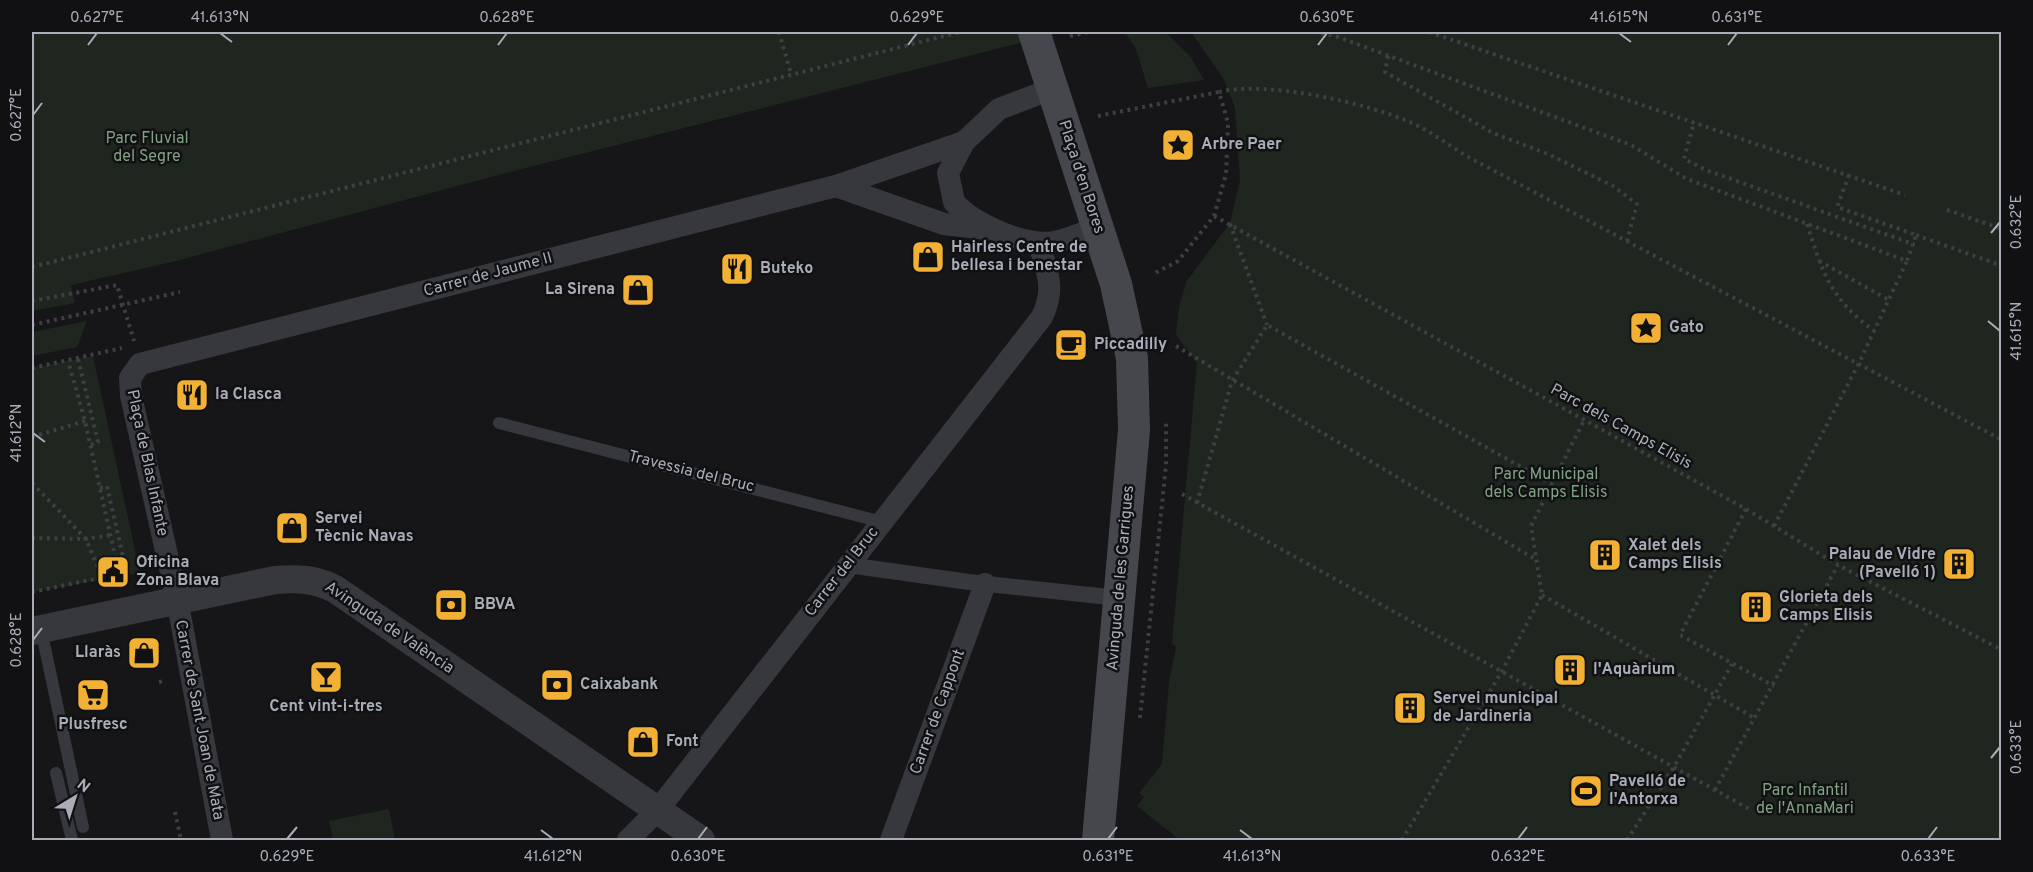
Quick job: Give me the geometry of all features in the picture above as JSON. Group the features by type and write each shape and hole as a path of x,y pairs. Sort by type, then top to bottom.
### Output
{"main road":[{"name":"Plaça d'en Bores","path":"1035,35 1116,284 1123,316"},
{"name":"Avinguda de les Garrigues","path":"1098,840 1105,781 1118,598 1134,430 1132,358 1123,316"}],"street":[{"name":"Carrer de Jaume II","path":"991,229 954,202 948,173 964,142 999,109 1052,89"},
{"name":"Carrer de Jaume II","path":"140,364 836,186 964,142"},
{"name":"Carrer de Jaume II","path":"836,186 944,224 991,229 1039,243 1055,242 1098,227"},
{"name":"Carrer del Bruc","path":"628,840 657,811 1042,317 1050,299 1050,288 1039,243"},
{"name":"Plaça de Blas Infante","path":"140,364 133,372 130,387 177,599"},
{"path":"848,565 986,584 1118,598"},
{"name":"Avinguda de València","path":"36,630 275,580 298,578 319,581 701,840"},
{"name":"Carrer de Cappont","path":"891,840 986,584"},
{"name":"Carrer de Sant Joan de Mata","path":"177,599 222,840"}],"lane":[{"name":"Travessia del Bruc","path":"500,423 882,522"},
{"path":"36,630 83,828"},
{"path":"56,773 72,840"}],"path":[{"path":"778,32 791,74"},
{"path":"32,267 960,32"},
{"path":"1070,36 1089,32"},
{"path":"1314,32 1335,36 1631,145 1687,179 1907,261"},
{"path":"1429,32 1905,195"},
{"path":"1388,56 1385,72 1493,133 1548,154 1613,186 1637,204 1627,241"},
{"path":"1098,116 1219,92 1283,91 1344,101 1412,123 1470,158 2001,440"},
{"path":"1153,274 1178,261 1214,216 1226,174 1228,123 1219,92"},
{"path":"1695,122 1684,159 1707,170 1913,244"},
{"path":"1849,176 1837,207 2001,266"},
{"path":"1947,210 2001,229"},
{"name":"Parc dels Camps Elisis","path":"1214,216 1746,509 1838,565 2001,650"},
{"path":"1230,223 1267,325 1552,484"},
{"path":"1806,223 1824,276 1842,304 1875,331"},
{"path":"1774,526 1875,331 1907,261 1916,235"},
{"path":"1819,261 1888,300"},
{"path":"32,302 117,285 140,364"},
{"path":"32,325 180,292"},
{"path":"1197,503 1232,381 1267,325"},
{"path":"1176,346 1536,559"},
{"path":"32,368 124,348"},
{"path":"78,359 98,442 90,445"},
{"path":"32,592 119,574 85,421 68,361"},
{"path":"1402,840 1502,670 1542,595 1531,526 1584,420"},
{"path":"32,437 85,421"},
{"path":"1139,726 1166,465 1166,423"},
{"path":"32,483 86,540 102,577"},
{"path":"100,488 107,486 120,538 124,561 112,566 119,595"},
{"path":"1182,494 1751,810"},
{"path":"1746,509 1680,634 1774,686"},
{"path":"32,539 86,540 111,535"},
{"path":"1715,790 1756,719 1838,565"},
{"path":"1542,595 1756,719"},
{"path":"1627,840 1674,767 1732,664"},
{"path":"175,812 181,840"}],"green space":[{"name":"Parc Fluvial del Segre","path":"32,32 1063,32 506,173 172,262 71,285 75,303 32,311"},
{"path":"1125,32 1165,32 1190,56 1204,80 1148,88 1136,49"},
{"name":"Parc Municipal dels Camps Elisis","path":"1191,32 2001,32 2001,840 1180,840 1137,806 1144,797 1139,793 1162,764 1169,682 1176,647 1172,643 1197,363 1176,335 1179,307 1186,282 1230,223 1240,180 1235,107 1223,78"},
{"path":"87,321 77,347 32,356 32,332"},
{"path":"93,356 140,573 32,592 32,368"},
{"path":"389,809 395,840 333,840 329,821"}],"place":[{"name":"Arbre Paer","path":"1178,145"},
{"name":"Hairless Centre de bellesa i benestar","path":"928,257"},
{"name":"Buteko","path":"737,269"},
{"name":"La Sirena","path":"638,290"},
{"name":"Gato","path":"1646,328"},
{"name":"Piccadilly","path":"1071,345"},
{"name":"la Clasca","path":"192,395"},
{"name":"Servei Tècnic Navas","path":"292,528"},
{"name":"Xalet dels Camps Elisis","path":"1605,555"},
{"name":"Palau de Vidre (Pavelló 1)","path":"1959,564"},
{"name":"Oficina Zona Blava","path":"113,572"},
{"name":"BBVA","path":"451,605"},
{"name":"Glorieta dels Camps Elisis","path":"1756,607"},
{"name":"Llaràs","path":"144,653"},
{"name":"l'Aquàrium","path":"1570,670"},
{"name":"Cent vint-i-tres","path":"326,677"},
{"name":"Caixabank","path":"557,685"},
{"name":"Plusfresc","path":"93,695"},
{"name":"Servei municipal de Jardineria","path":"1410,708"},
{"name":"Font","path":"643,742"},
{"name":"Pavelló de l'Antorxa","path":"1586,791"}],"park label":[{"name":"Parc Infantil de l'AnnaMari","path":"1805,800"}]}
